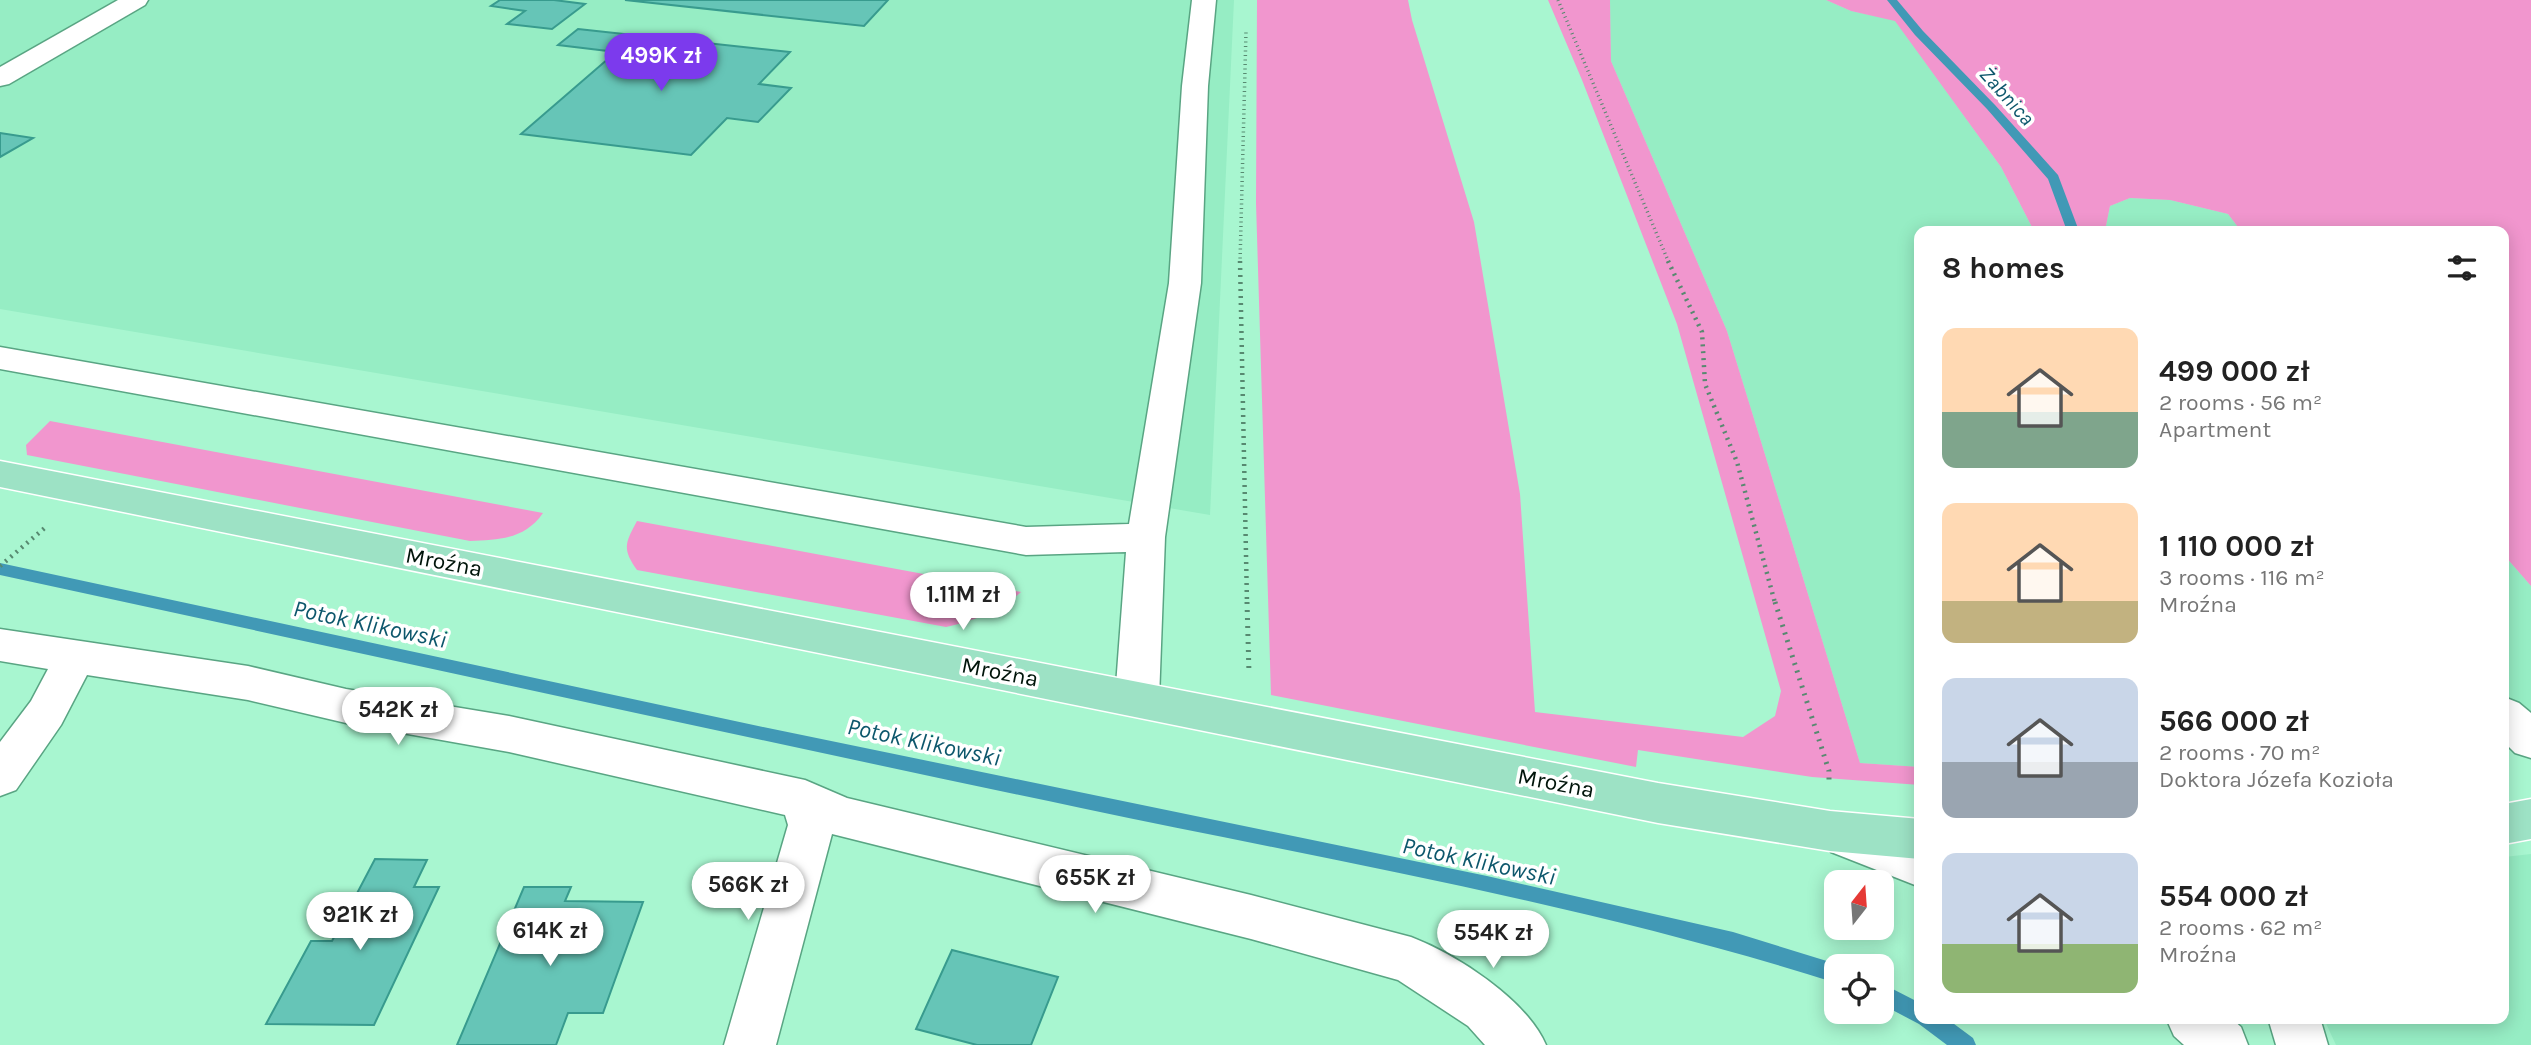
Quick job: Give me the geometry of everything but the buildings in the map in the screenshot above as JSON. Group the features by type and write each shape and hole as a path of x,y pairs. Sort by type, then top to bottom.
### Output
{"main road":[{"name":"Mroźna","path":"0,474 1658,803 1830,831 1914,838"},
{"path":"2509,823 2531,819"}],"street":[{"path":"0,78 136,0"},
{"path":"1137,699 1146,537 1185,283 1195,86 1203,0"},
{"path":"0,358 1026,541 1146,537"},
{"path":"0,645 248,683 346,706 509,734 805,800 839,816 1251,917 1411,960 1486,1009 1520,1045"},
{"path":"0,777 46,713 76,656"},
{"path":"2509,720 2531,740"},
{"path":"750,1045 811,825 805,800"},
{"path":"1830,831 1914,864"},
{"path":"2199,1024 2222,1045"},
{"path":"2223,1024 2237,1045"},
{"path":"2296,1024 2302,1045"}],"path":[{"path":"1559,0 1662,248 1702,332 1705,384 1737,461 1777,611 1829,771 1830,831"},
{"path":"1246,27 1242,96 1241,252 1250,723"},
{"path":"0,566 35,537"}],"shaded area":[{"path":"0,0 1234,0 1210,515 0,309"},
{"path":"1257,0 1408,0 1474,222 1520,494 1535,712 1743,737 1775,716 1781,691 1677,324 1548,0 1610,0 1611,61 1727,331 1860,763 1914,767 1914,785 1812,777 1638,750 1636,767 1271,695 1256,203"},
{"path":"1610,0 1826,0 1851,11 1895,20 2001,167 2031,226 1914,226 1914,767 1860,763 1727,331 1611,61"},
{"path":"1826,0 2531,0 2531,586 2509,561 2509,226 2237,226 2228,214 2170,200 2130,198 2110,206 2106,226 2031,226 2001,167 1895,21 1851,11"},
{"path":"2130,198 2170,200 2228,214 2237,226 2106,226 2110,206"},
{"path":"50,421 543,513 536,522 520,533 501,539 470,541 27,455 26,445"},
{"path":"637,521 1021,592 986,614 946,627 637,570 629,557 627,546"},
{"path":"2509,561 2531,586 2531,728 2509,736"},
{"path":"2531,854 2531,1045 2336,1045 2326,1024 2509,1024 2509,856"}],"waterway":[{"name":"Żabnica","path":"1892,0 1919,33 1991,107 2054,178 2071,226"},
{"name":"Potok Klikowski","path":"0,569 768,735 1487,885 1733,941 1824,969"},
{"name":"Potok Klikowski","path":"1894,1000 1914,1011"},
{"name":"Potok Klikowski","path":"1935,1024 1965,1045"}]}
